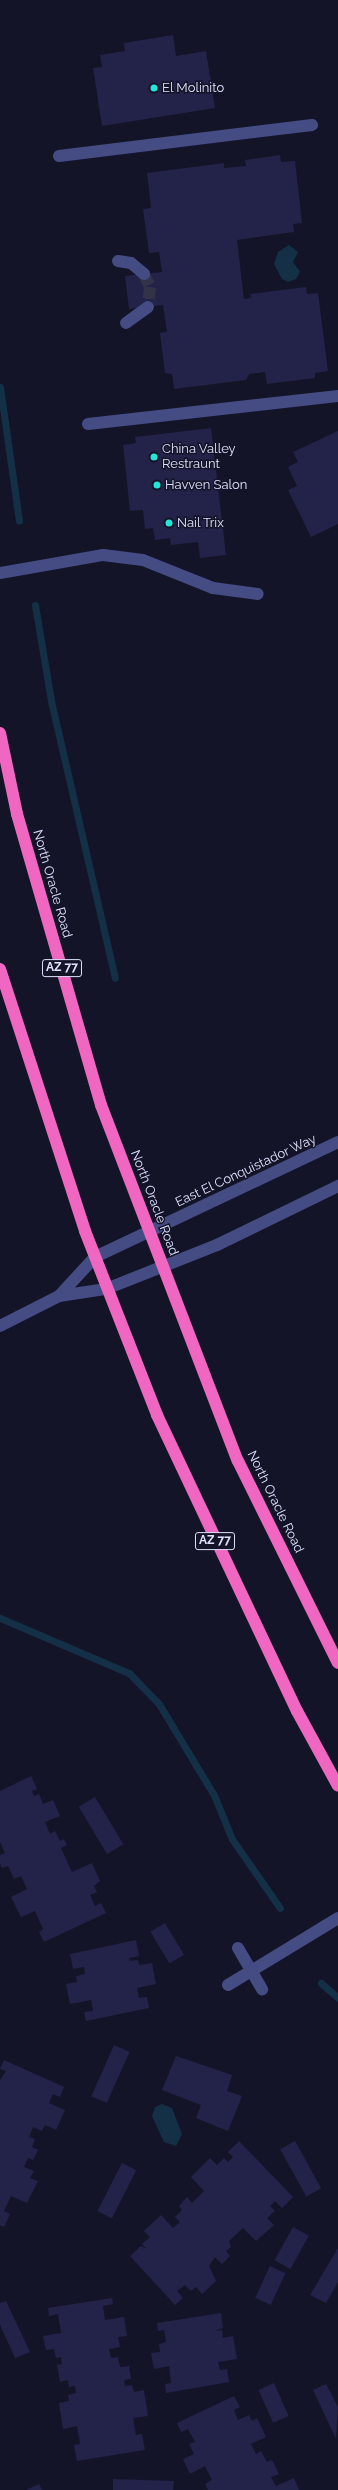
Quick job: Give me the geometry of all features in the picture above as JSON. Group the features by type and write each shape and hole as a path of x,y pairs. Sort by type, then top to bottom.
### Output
{"highway":[{"name":"North Oracle Road","path":"0,733 17,814 101,1105 238,1461 338,1663"},
{"name":"AZ 77","path":"0,969 106,1289 157,1415 212,1536 338,1786"}],"street":[{"path":"59,156 312,125"},
{"path":"118,261 130,263 144,274"},
{"path":"126,323 148,306"},
{"path":"88,424 338,396"},
{"path":"0,573 103,555 143,560 213,588 258,594"},
{"name":"East El Conquistador Way","path":"59,1296 95,1257 338,1142"},
{"path":"0,1326 59,1296 106,1289 217,1245 338,1186"},
{"path":"228,1985 338,1918"},
{"path":"238,1948 262,1989"}],"water":[{"path":"289,245 298,252 293,262 300,272 296,279 288,282 282,279 274,264 278,252"},
{"path":"162,2104 172,2108 182,2134 176,2146 164,2142 152,2116 155,2107"}],"building":[{"name":"El Molinito","path":"173,35 176,56 206,51 215,108 102,126 93,68 102,67 100,55 125,51 124,43"},
{"path":"280,155 281,162 295,161 302,223 293,224 294,232 237,240 244,299 251,298 250,294 306,287 307,294 318,293 328,371 315,373 315,378 267,384 265,372 249,374 246,380 174,389 172,374 165,373 160,333 167,332 163,305 129,309 125,276 162,272 159,252 149,253 143,209 151,208 147,173 224,163 224,168 246,166 245,160"},
{"path":"211,428 226,555 200,558 198,542 171,545 170,538 155,540 153,528 145,529 143,510 130,511 123,445 136,443 135,437"},
{"path":"338,431 338,524 311,537 288,490 297,486 288,467 298,462 293,452"},
{"path":"31,1776 37,1789 32,1791 34,1796 39,1794 43,1804 53,1800 60,1816 45,1822 50,1834 55,1831 60,1841 64,1839 67,1845 61,1848 72,1872 92,1863 100,1881 94,1886 97,1892 90,1895 95,1906 101,1903 106,1913 44,1942 39,1932 43,1929 35,1911 21,1917 11,1897 27,1889 21,1876 14,1879 8,1866 2,1868 0,1863 0,1855 5,1853 0,1842 0,1791"},
{"path":"95,1797 123,1844 107,1854 79,1807"},
{"path":"165,1923 184,1955 169,1963 150,1932"},
{"path":"136,1940 139,1956 129,1958 130,1961 138,1960 139,1965 152,1963 156,1984 137,1988 139,1998 147,1997 149,2008 86,2021 84,2012 93,2011 91,2000 70,2004 66,1984 77,1982 76,1976 85,1974 84,1967 73,1969 70,1954"},
{"path":"114,2045 130,2052 107,2103 91,2096"},
{"path":"176,2056 232,2075 227,2091 242,2096 228,2131 196,2118 201,2105 162,2090"},
{"path":"4,2060 64,2087 60,2097 53,2094 49,2103 65,2110 56,2130 45,2125 42,2131 33,2127 29,2137 35,2139 32,2147 38,2150 33,2160 28,2158 24,2167 34,2171 30,2178 38,2181 27,2203 11,2196 4,2211 10,2214 4,2227 0,2225 0,2080 6,2071 0,2069"},
{"path":"239,2141 293,2197 282,2208 275,2201 270,2206 275,2211 267,2218 274,2225 256,2241 243,2228 229,2241 231,2247 226,2251 230,2256 222,2264 215,2257 209,2266 216,2281 202,2294 196,2287 191,2291 185,2285 177,2291 183,2298 175,2305 130,2256 141,2246 147,2249 142,2244 150,2237 144,2231 161,2215 173,2228 180,2222 175,2217 182,2210 179,2206 187,2197 192,2203 204,2191 191,2177 210,2158 217,2165 224,2158 228,2162 233,2157 228,2152"},
{"path":"295,2141 321,2188 306,2196 280,2149"},
{"path":"122,2163 136,2170 112,2218 97,2211"},
{"path":"293,2227 309,2236 290,2269 275,2260"},
{"path":"338,2248 338,2282 326,2303 310,2295"},
{"path":"270,2266 285,2273 271,2305 255,2298"},
{"path":"112,2298 113,2304 103,2306 105,2320 124,2317 127,2336 118,2337 120,2347 109,2349 111,2358 118,2357 120,2367 129,2366 131,2379 124,2380 125,2386 132,2385 134,2392 144,2390 148,2416 133,2418 136,2435 142,2434 145,2450 77,2461 74,2445 80,2444 77,2426 63,2429 59,2403 69,2401 68,2395 76,2393 75,2386 69,2387 68,2380 60,2382 57,2365 62,2364 61,2357 56,2358 54,2349 46,2350 43,2336 61,2333 58,2314 49,2316 48,2308"},
{"path":"6,2301 30,2352 15,2358 0,2325 0,2303"},
{"path":"221,2313 223,2328 214,2331 222,2330 223,2338 233,2336 237,2359 218,2362 220,2370 227,2369 229,2382 166,2393 165,2384 171,2383 169,2366 154,2369 151,2353 160,2352 159,2344 166,2342 164,2330 158,2331 157,2323"},
{"path":"274,2383 289,2416 273,2423 258,2390"},
{"path":"326,2384 338,2407 336,2439 313,2390"},
{"path":"234,2396 240,2407 234,2410 238,2420 249,2415 252,2421 257,2418 266,2437 251,2444 256,2454 261,2451 267,2462 272,2460 279,2474 271,2477 276,2486 294,2478 299,2490 208,2490 205,2484 212,2480 205,2466 190,2474 183,2459 194,2454 189,2444 195,2442 188,2429 181,2432 177,2423"},
{"path":"113,2479 174,2481 173,2490 113,2490"},
{"path":"39,2484 42,2490 26,2490"}],"waterway":[{"path":"0,387 19,521"},
{"path":"35,605 51,701 115,978"},
{"path":"0,1618 129,1673 159,1704 214,1795 232,1839 280,1908"},
{"path":"321,1983 338,1998"}],"tunnel":[{"path":"144,274 150,287 148,307"}],"place":[{"name":"El Molinito","path":"154,88"},
{"name":"China Valley Restraunt","path":"154,457"},
{"name":"Havven Salon","path":"157,485"},
{"name":"Nail Trix","path":"169,523"}]}
